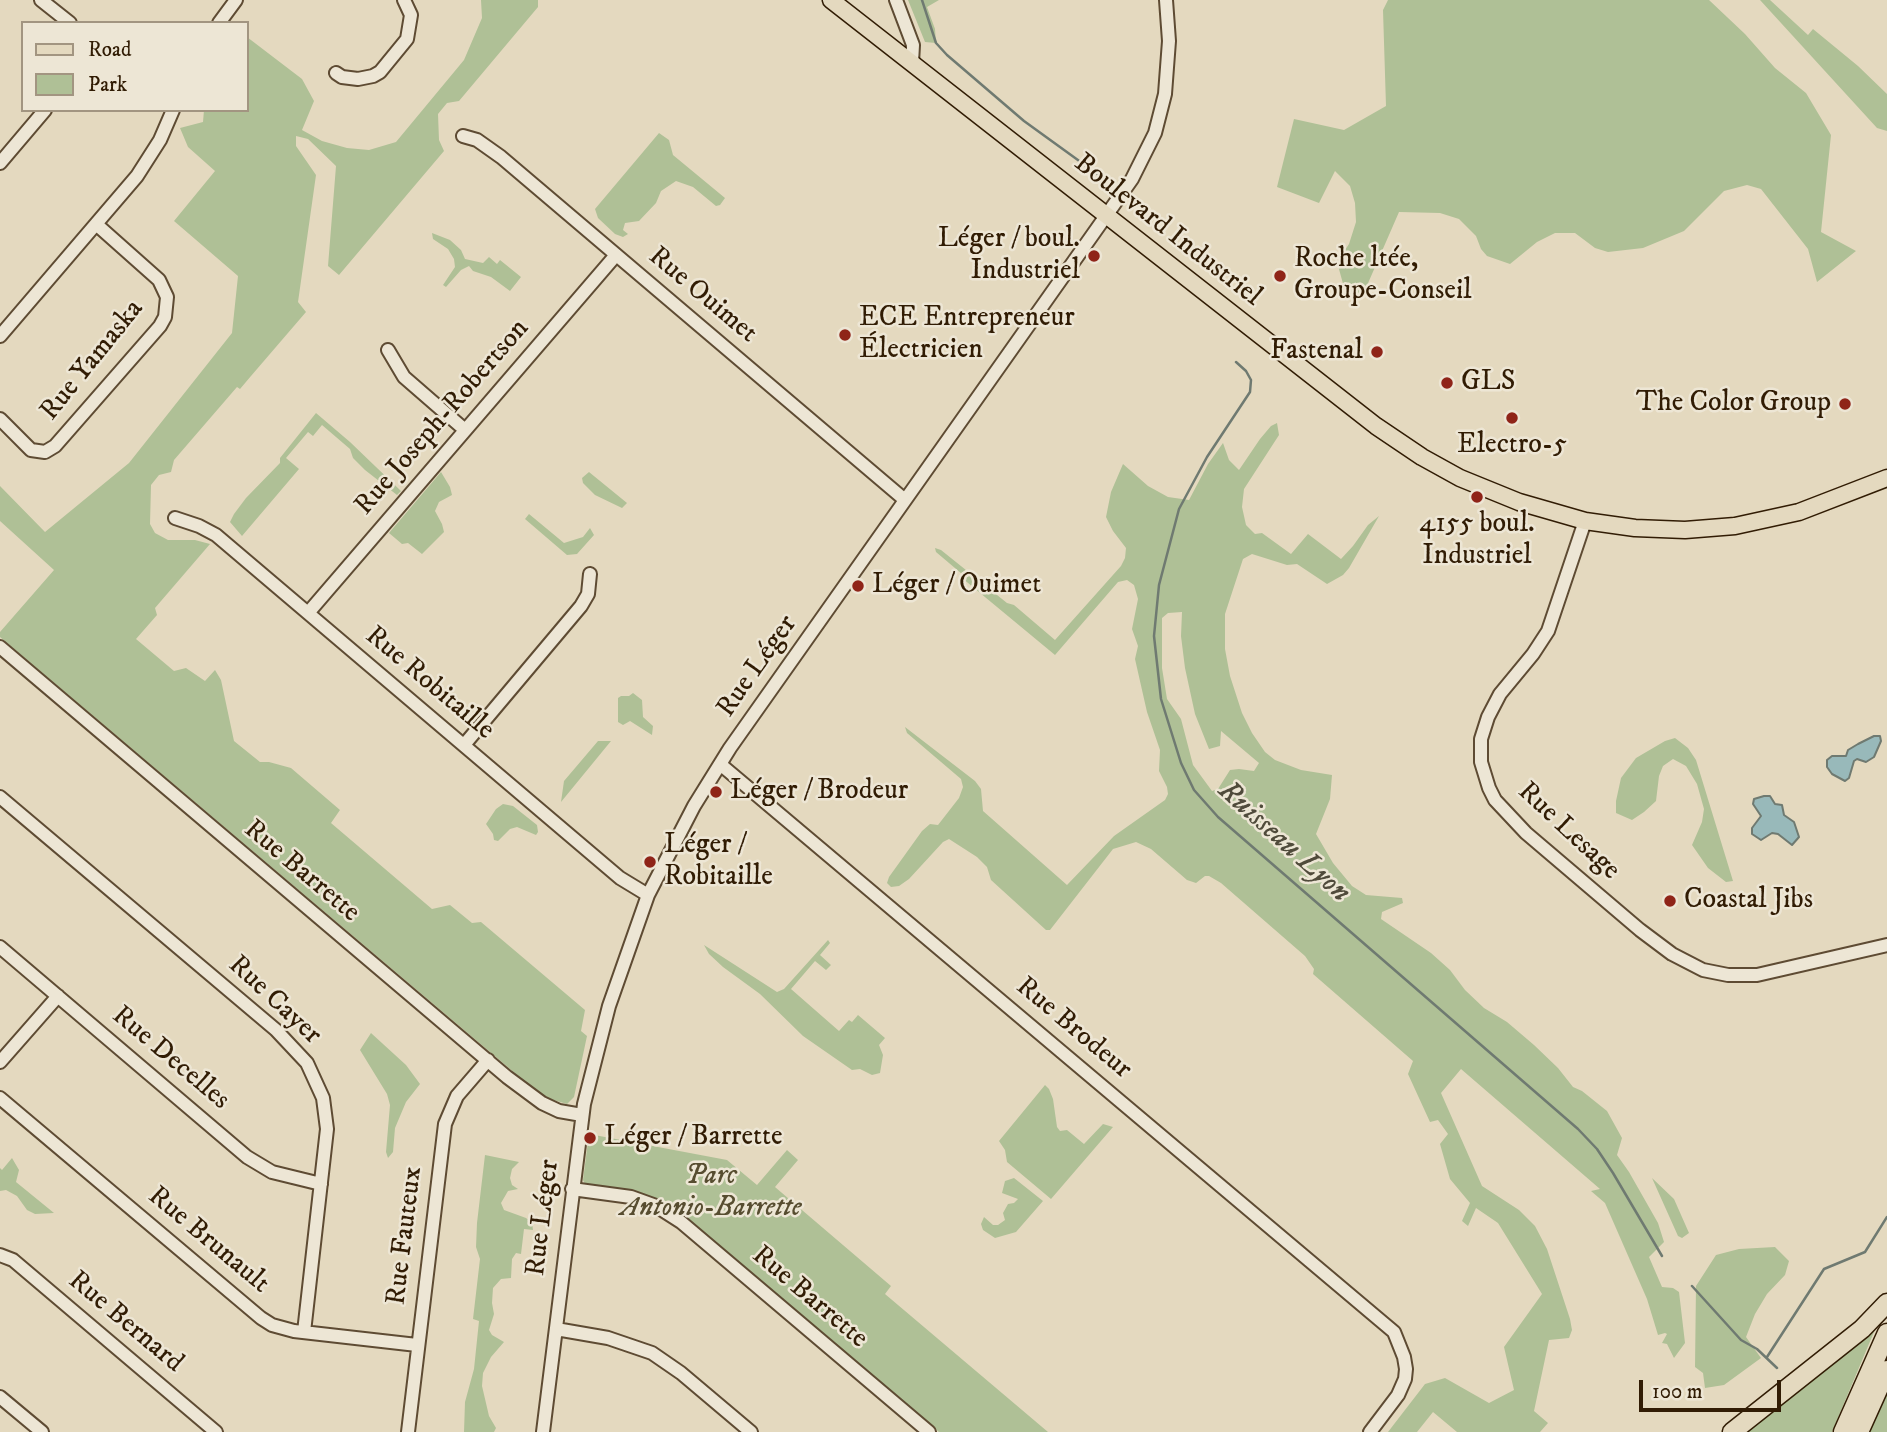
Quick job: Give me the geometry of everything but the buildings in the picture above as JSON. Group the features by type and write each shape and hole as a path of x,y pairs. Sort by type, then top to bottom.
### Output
{"highway":[{"path":"1732,1432 1868,1324 1887,1303"},
{"path":"1843,1432 1887,1333"},
{"path":"1859,1432 1887,1370"}],"main road":[{"name":"Boulevard Industriel","path":"831,0 1334,394 1411,450 1457,476 1502,496 1585,521 1672,530 1735,526 1799,512 1887,478"}],"street":[{"path":"41,0 67,21"},
{"path":"220,21 236,0"},
{"path":"336,73 342,77 358,79 380,72 407,39 411,15 404,0"},
{"path":"895,0 913,45 912,63"},
{"name":"Rue Léger","path":"543,1432 582,1115 609,1006 648,895 694,806 720,764 1107,218 1144,158 1161,114 1169,59 1166,0"},
{"path":"0,163 43,112"},
{"path":"0,337 136,177 160,140 172,112"},
{"name":"Rue Ouimet","path":"463,136 477,140 501,157 905,500"},
{"name":"Rue Yamaska","path":"0,419 32,450 45,452 55,446 165,317 167,297 159,280 96,224"},
{"name":"Rue Joseph-Robertson","path":"308,613 616,255"},
{"path":"388,350 404,377 465,430"},
{"name":"Rue Robitaille","path":"174,518 216,535 620,878 648,895"},
{"name":"Rue Lesage","path":"1585,521 1548,631 1500,694 1488,717 1482,739 1481,762 1495,800 1526,833 1640,930 1672,954 1703,970 1728,975 1757,975 1887,945"},
{"path":"464,745 581,606 589,594 590,574"},
{"name":"Rue Barrette","path":"0,647 488,1060 542,1103 559,1111 582,1115"},
{"name":"Rue Brodeur","path":"720,764 1394,1332 1404,1357 1405,1379 1398,1395 1370,1432"},
{"name":"Rue Cayer","path":"0,797 276,1030 298,1051 319,1086 326,1116 326,1149 304,1332"},
{"name":"Rue Decelles","path":"0,947 247,1157 272,1172 321,1184"},
{"path":"0,1062 58,996"},
{"name":"Rue Fauteux","path":"408,1432 446,1124 457,1096 488,1060"},
{"name":"Rue Brunault","path":"0,1098 261,1318 283,1329 417,1345"},
{"name":"Rue Barrette","path":"572,1189 631,1197 656,1206 681,1222 929,1432"},
{"name":"Rue Bernard","path":"0,1255 13,1260 216,1432"},
{"path":"555,1329 608,1338 652,1353 681,1373 736,1427 751,1432"},
{"path":"0,1397 42,1432"}],"green space":[{"path":"481,0 538,0 538,7 459,101 447,103 438,114 439,140 444,151 339,275 328,266 336,166 308,139 296,136 296,146 316,175 298,302 306,312 174,460 171,472 159,475 151,485 150,524 155,533 168,540 195,540 210,544 155,608 157,615 136,639 174,671 186,668 205,681 215,670 221,680 234,741 260,762 291,768 340,810 331,823 432,909 450,905 472,923 481,922 585,1010 581,1031 587,1036 574,1097 567,1104 547,1098 536,1091 0,637 0,632 54,570 0,521 0,486 45,532 129,463 232,333 238,276 174,221 215,171 188,147 180,128 203,122 204,112 248,112 248,38 302,79 314,101 302,130 322,141 347,148 369,150 396,142 464,60 482,18"},
{"path":"908,0 939,0 927,7 935,29 936,43 925,42"},
{"path":"1388,0 1709,0 1745,34 1775,68 1806,93 1831,135 1821,232 1856,251 1817,282 1808,249 1761,189 1747,185 1724,191 1684,231 1643,248 1608,252 1595,248 1575,233 1555,233 1537,242 1510,264 1487,256 1476,236 1459,219 1440,213 1399,212 1362,297 1347,298 1337,262 1349,244 1356,222 1355,203 1350,186 1335,171 1319,203 1277,187 1294,119 1344,130 1386,106 1383,10"},
{"path":"1760,0 1770,0 1808,35 1813,29 1887,94 1887,131 1877,128"},
{"path":"659,133 669,140 673,155 725,198 716,206 693,187 676,181 661,191 656,203 639,221 625,223 623,230 628,234 623,237 615,234 598,218 595,209"},
{"path":"432,233 450,240 461,250 465,259 483,263 489,257 497,264 500,260 521,277 510,291 491,277 473,271 469,266 461,270 446,287 443,285 455,267 454,259 448,249 433,239"},
{"path":"316,413 401,491 397,495 365,470 353,458 350,449 322,425 313,436 308,432 286,458 299,469 242,536 230,522 234,514 280,463 280,458"},
{"path":"1277,423 1279,435 1244,489 1242,507 1246,525 1255,534 1262,533 1291,554 1308,534 1341,559 1368,525 1379,516 1349,568 1343,575 1327,584 1297,564 1287,565 1252,554 1243,559 1225,614 1225,649 1242,713 1265,752 1275,760 1301,770 1332,775 1330,799 1316,834 1333,863 1352,886 1366,895 1402,898 1403,903 1382,912 1381,919 1431,953 1484,1008 1507,1022 1558,1068 1573,1087 1607,1111 1622,1138 1617,1155 1658,1223 1664,1242 1649,1257 1662,1287 1673,1288 1679,1292 1685,1343 1674,1358 1667,1344 1662,1343 1667,1334 1658,1335 1647,1299 1605,1203 1591,1191 1600,1189 1461,1069 1441,1093 1482,1186 1519,1210 1535,1226 1547,1249 1570,1319 1572,1330 1569,1338 1549,1340 1534,1411 1548,1423 1540,1432 1457,1432 1433,1412 1417,1432 1388,1432 1425,1384 1445,1378 1489,1403 1514,1390 1504,1347 1542,1294 1498,1223 1476,1208 1468,1226 1462,1221 1470,1203 1450,1179 1440,1144 1448,1134 1438,1120 1430,1122 1408,1074 1413,1061 1313,974 1314,969 1305,956 1221,883 1209,876 1196,883 1187,880 1151,849 1136,842 1113,849 1050,930 1046,930 991,880 987,867 977,857 949,839 943,842 909,879 899,886 891,887 887,883 922,831 930,824 938,825 959,798 963,787 961,779 907,733 905,727 975,781 981,789 983,811 1067,885 1114,836 1165,800 1168,794 1159,771 1160,750 1147,712 1135,659 1138,646 1132,629 1138,599 1134,585 1127,580 1118,582 1055,655 962,578 962,574 936,552 935,548 1007,603 1014,605 1055,640 1121,566 1125,558 1126,548 1106,517 1111,492 1123,464 1148,486 1168,497 1189,500 1208,464 1223,443 1229,460 1239,470 1271,426","holes":["1182,612 1181,636 1195,714 1209,749 1220,746 1221,731 1259,763 1254,771 1230,770 1218,789 1212,791 1193,765 1181,719 1167,699 1162,668 1162,618 1168,613"]},
{"path":"441,472 452,495 439,502 435,511 444,532 422,554 408,543 402,544 389,533"},
{"path":"589,472 627,503 622,508 595,495 583,483 582,478"},
{"path":"529,514 564,543 583,537 590,528 594,535 577,554 567,555 525,519"},
{"path":"633,693 642,700 643,717 653,726 652,735 630,721 623,725 618,722 618,698"},
{"path":"1675,738 1688,748 1696,760 1733,881 1726,882 1708,868 1692,845 1702,822 1704,809 1697,784 1686,766 1673,759 1663,766 1656,801 1644,812 1632,820 1616,813 1621,778 1636,758"},
{"path":"598,741 611,741 561,802 564,781"},
{"path":"503,804 513,806 537,825 536,835 517,827 510,829 498,841 494,840 486,824"},
{"path":"828,940 830,943 820,955 831,965 826,970 815,961 791,989 839,1031 858,1015 885,1038 879,1045 883,1055 880,1073 872,1075 860,1069 852,1070 803,1036 760,994 723,967 704,945 777,992 784,989"},
{"path":"371,1033 406,1065 420,1084 406,1102 395,1128 393,1152 388,1158 386,1152 390,1105 387,1094 360,1050"},
{"path":"1045,1085 1053,1099 1060,1131 1067,1130 1084,1144 1103,1124 1113,1127 1051,1199 1007,1162 1005,1150 999,1141"},
{"name":"Parc Antonio-Barrette","path":"589,1134 727,1160 757,1185 787,1150 798,1160 775,1187 891,1286 885,1294 1048,1432 939,1432 690,1221 585,1184 583,1180"},
{"path":"485,1155 519,1162 512,1169 510,1178 512,1185 518,1189 508,1191 501,1203 504,1210 532,1223 533,1230 524,1229 521,1254 516,1253 512,1259 511,1278 501,1279 493,1288 494,1314 489,1330 504,1342 491,1357 483,1373 482,1386 489,1416 496,1428 494,1432 464,1432 465,1402 474,1369 479,1321 473,1319 480,1259 476,1247 477,1223"},
{"path":"12,1158 19,1170 16,1182 54,1213 35,1214 27,1210 17,1196 6,1190 0,1191 0,1168 2,1170"},
{"path":"1014,1178 1043,1201 1016,1232 995,1238 983,1230 981,1224 984,1217 993,1225 1005,1220 1003,1213 1008,1204 1018,1199 1002,1193 1005,1181"},
{"path":"1652,1178 1674,1199 1689,1233 1682,1238 1678,1236"},
{"path":"1775,1247 1789,1261 1785,1275 1767,1294 1746,1337 1761,1358 1724,1385 1705,1388 1703,1373 1695,1367 1696,1286 1716,1255 1739,1249"},
{"path":"1879,1320 1832,1432 1739,1432"},
{"path":"1887,1391 1887,1432 1870,1432"}],"water":[{"path":"1874,736 1880,736 1881,741 1874,757 1866,762 1857,759 1854,761 1849,778 1845,781 1832,774 1827,767 1827,760 1832,756 1846,756 1848,750"},
{"path":"1770,796 1775,804 1782,805 1784,815 1794,822 1799,837 1792,845 1778,834 1772,833 1761,840 1752,834 1752,828 1761,816 1753,804 1754,799"}],"waterway":[{"path":"922,0 936,43 947,55 1024,121 1100,176"},
{"name":"Ruisseau Lyon","path":"1236,362 1251,380 1250,392 1207,457 1179,509 1159,585 1154,636 1161,699 1181,763 1194,790 1218,817 1578,1129 1597,1149 1613,1173 1662,1256"},
{"path":"1767,1357 1824,1269 1865,1252 1887,1217"},
{"name":"Ruisseau Lyon","path":"1692,1286 1741,1340 1757,1349 1777,1368"}],"place":[{"name":"Léger / boul. Industriel","path":"1094,256"},
{"name":"Roche ltée, Groupe-Conseil","path":"1280,276"},
{"name":"ECE Entrepreneur Électricien","path":"845,335"},
{"name":"Fastenal","path":"1377,352"},
{"name":"GLS","path":"1447,383"},
{"name":"The Color Group","path":"1845,404"},
{"name":"Electro-5","path":"1512,418"},
{"name":"4155 boul. Industriel","path":"1477,497"},
{"name":"Léger / Ouimet","path":"858,586"},
{"name":"Léger / Brodeur","path":"716,792"},
{"name":"Léger / Robitaille","path":"650,862"},
{"name":"Coastal Jibs","path":"1670,901"},
{"name":"Léger / Barrette","path":"590,1138"}]}
